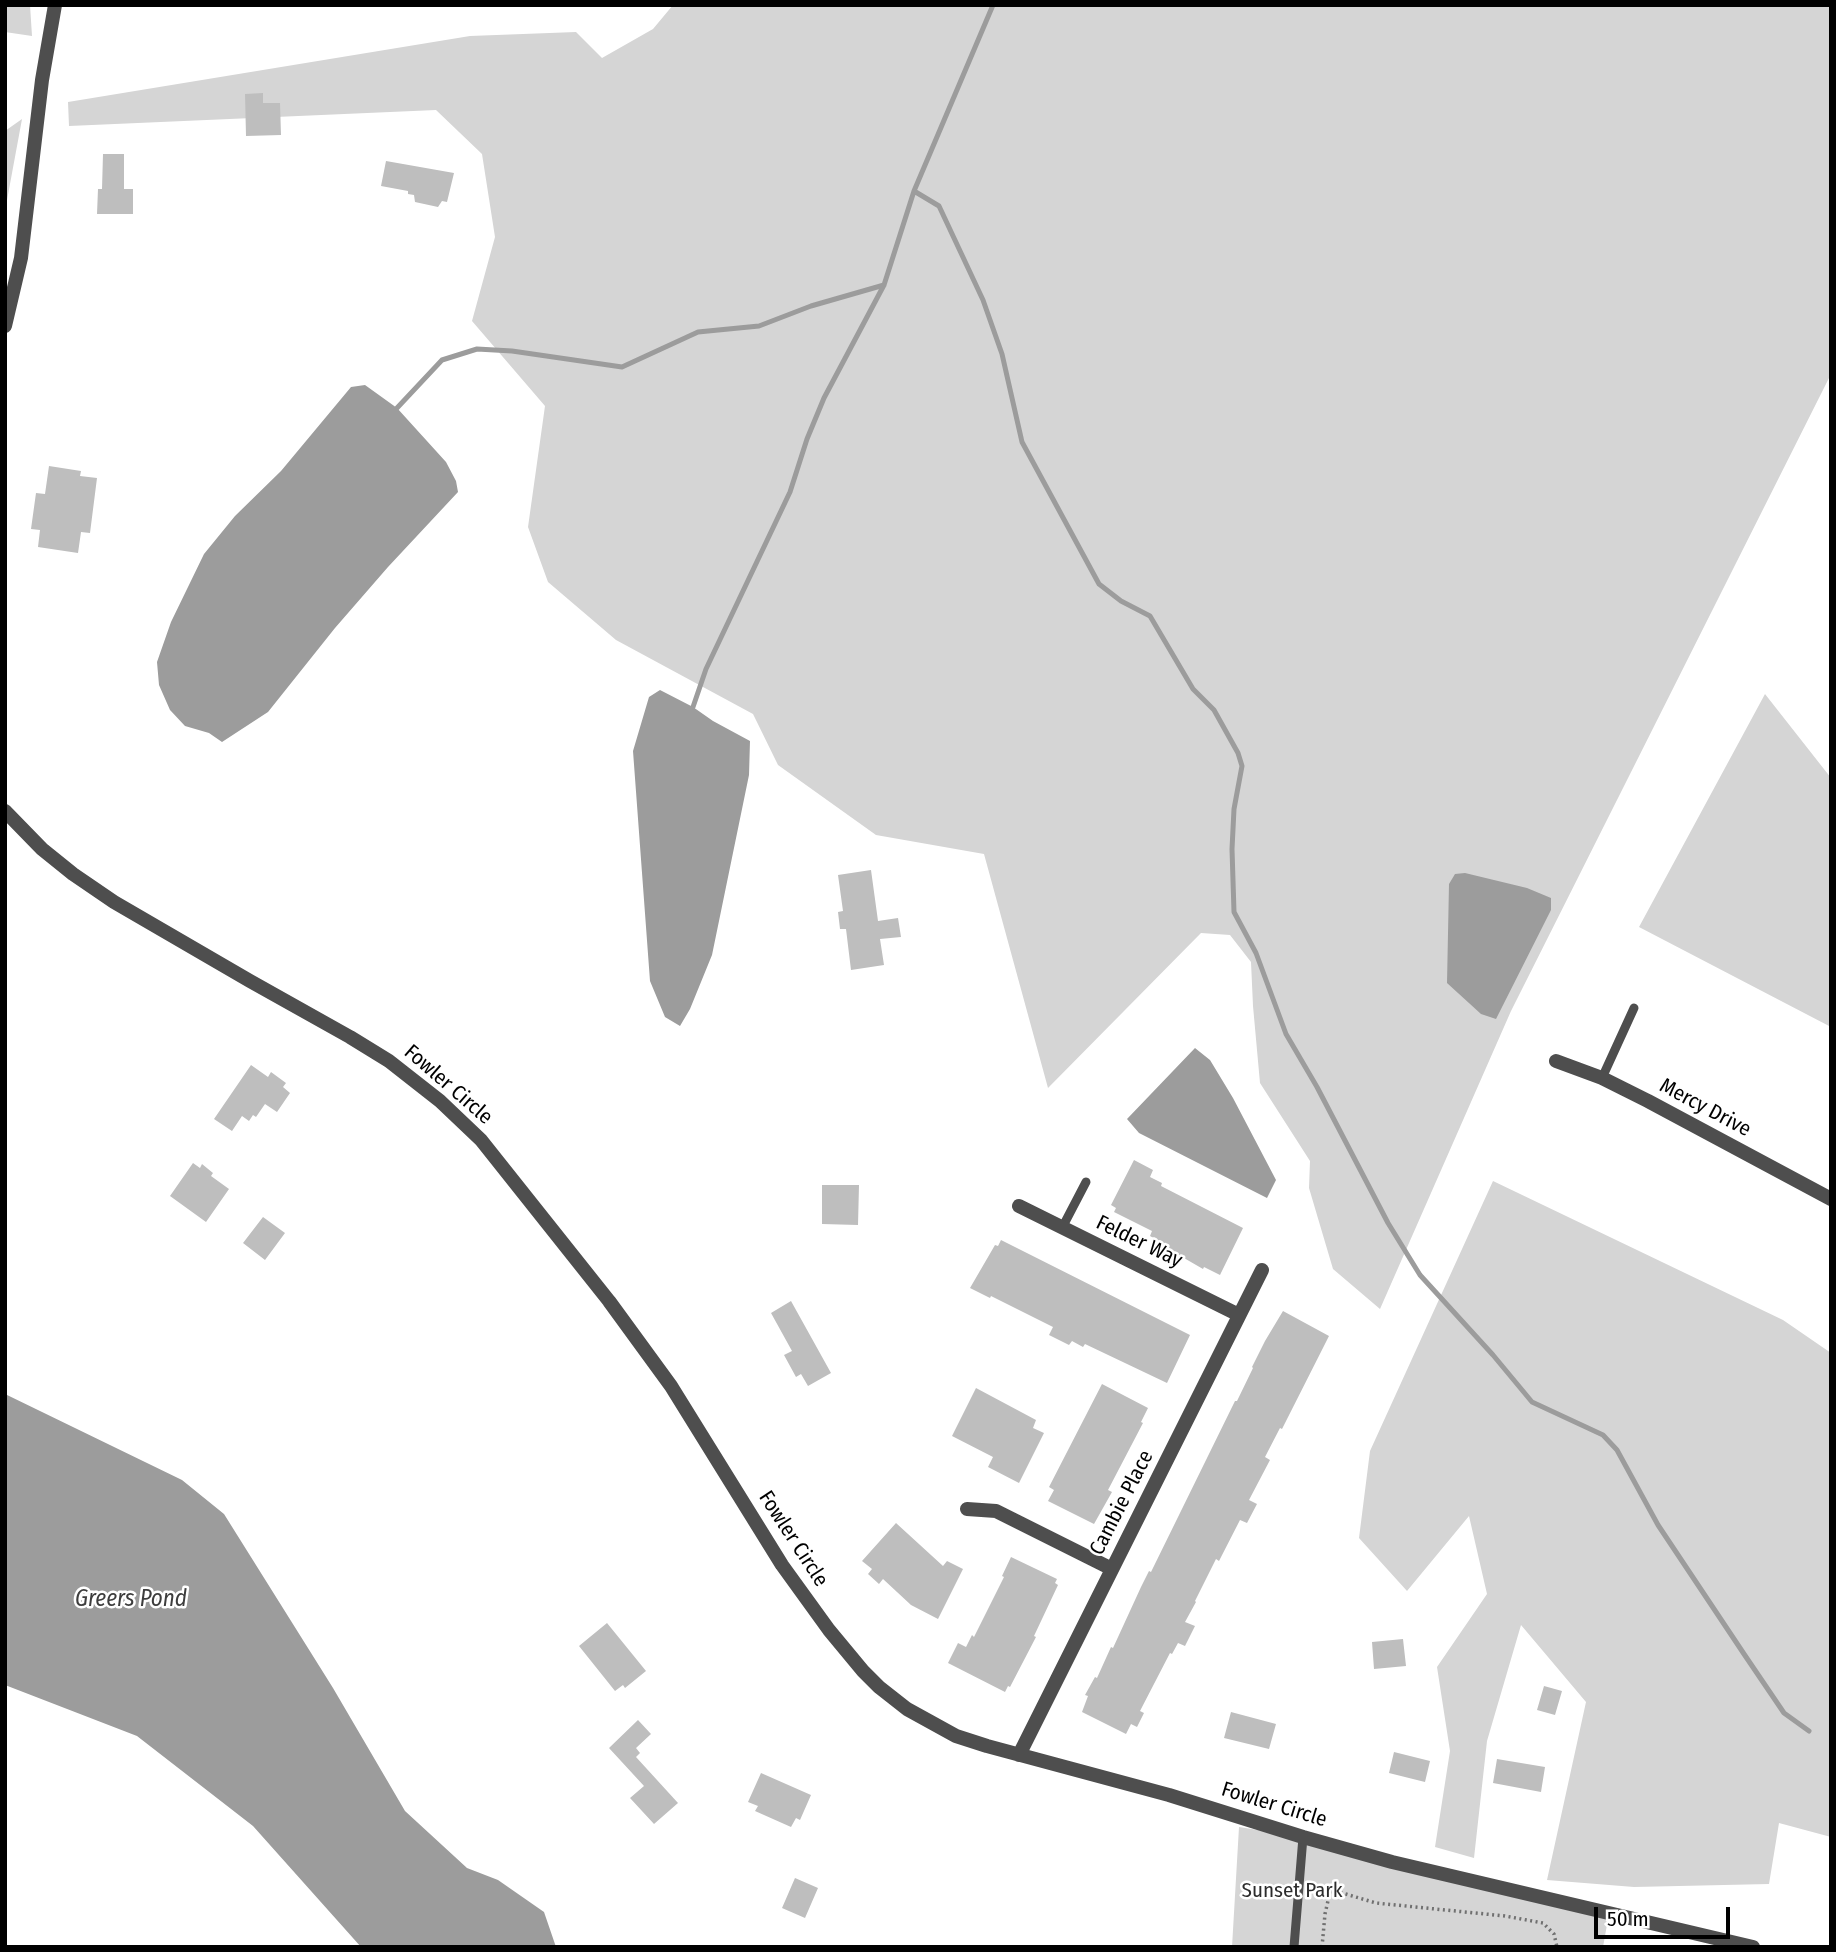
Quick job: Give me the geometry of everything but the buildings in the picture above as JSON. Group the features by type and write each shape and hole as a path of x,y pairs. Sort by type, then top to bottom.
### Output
{"street":[{"path":"5,326 21,258 42,80 55,5"},
{"name":"Fowler Circle","path":"5,811 42,849 73,874 114,902 389,1061 440,1101 481,1140 609,1301 671,1386 782,1565 829,1630 863,1671 907,1709 966,1739 1169,1795 1303,1837 1392,1862 1744,1946"},
{"name":"Mercy Drive","path":"1556,1061 1602,1078 1831,1199"},
{"name":"Felder Way","path":"1019,1206 1239,1315"},
{"name":"Cambie Place","path":"1019,1755 1262,1270"},
{"path":"967,1509 996,1511 1112,1569"}],"lane":[{"path":"1602,1078 1634,1009"},
{"path":"1062,1228 1086,1182"},
{"path":"1294,1947 1303,1837"}],"path":[{"path":"1322,1947 1330,1892 1339,1892 1376,1903 1505,1916 1543,1923 1555,1934 1557,1947"}],"green space":[{"path":"5,5 30,5 32,36 5,32"},
{"path":"673,5 1831,5 1831,374 1511,1011 1380,1309 1333,1269 1309,1188 1310,1161 1260,1083 1251,962 1230,935 1201,933 1048,1088 984,854 876,835 778,765 753,714 616,640 548,582 528,527 545,406 472,321 495,237 482,154 436,110 69,126 68,102 470,36 576,32 602,58 653,29"},
{"path":"22,119 5,211 5,131"},
{"path":"1765,694 1831,778 1831,1027 1639,927"},
{"path":"1493,1181 1783,1320 1831,1353 1831,1837 1779,1823 1769,1884 1634,1887 1547,1880 1586,1702 1521,1625 1487,1741 1474,1858 1435,1847 1450,1751 1437,1667 1487,1594 1469,1516 1407,1591 1359,1538 1370,1451"},
{"name":"Sunset Park","path":"1239,1827 1303,1837 1608,1919 1603,1947 1232,1947"}],"water":[{"path":"365,385 397,408 446,462 456,481 458,492 335,628 268,712 222,742 209,733 185,726 170,710 159,685 157,662 171,622 204,554 235,516 281,471 351,387"},
{"path":"660,690 750,741 749,775 712,955 690,1009 680,1026 665,1017 650,981 633,751 649,697"},
{"path":"1465,873 1527,888 1551,898 1551,910 1496,1019 1481,1014 1447,983 1449,884 1455,874"},
{"path":"1195,1048 1210,1060 1276,1180 1267,1198 1139,1133 1127,1119"},
{"name":"Greers Pond","path":"5,1394 182,1480 224,1514 333,1688 405,1811 467,1868 498,1880 544,1912 556,1947 361,1947 253,1826 137,1736 5,1685"}],"waterway":[{"path":"693,707 706,669 790,492 824,398 884,285 914,191 993,5"},
{"path":"914,191 939,206 983,300 1002,354 1022,442 1099,584 1121,601 1150,616 1193,689 1214,710 1238,753 1242,766 1234,809 1234,912 1256,953 1286,1034 1317,1087 1388,1223 1420,1275 1532,1402 1603,1435 1617,1450 1658,1525 1784,1713 1809,1731"},
{"path":"397,408 442,360 477,349 512,351 622,367 698,332 759,326 811,306 884,285"}]}
